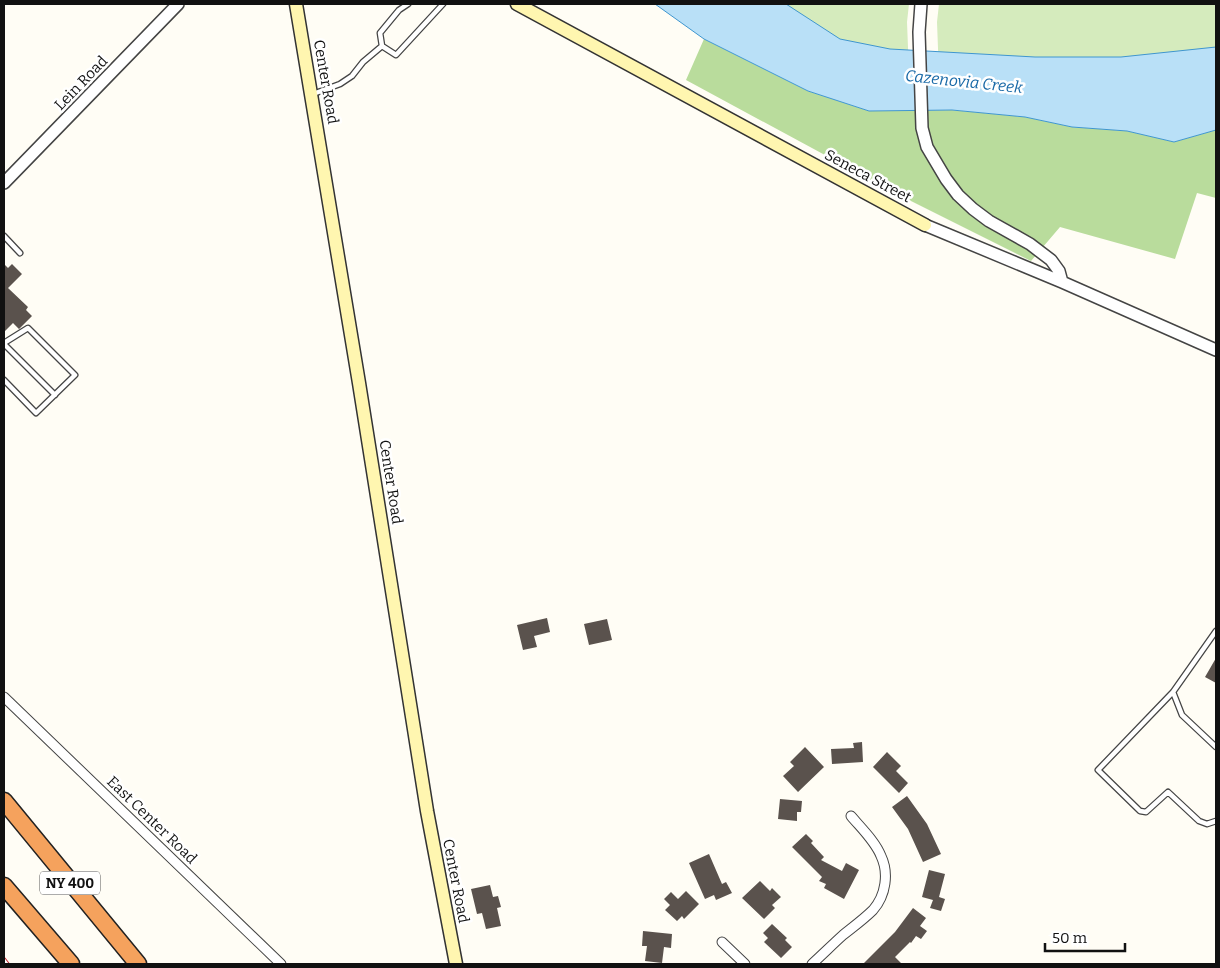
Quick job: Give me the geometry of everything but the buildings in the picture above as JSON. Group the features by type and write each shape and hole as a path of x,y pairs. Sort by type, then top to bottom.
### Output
{"highway":[{"name":"NY 400","path":"4,801 138,964"},
{"name":"NY 400","path":"4,886 71,964"}],"main road":[{"name":"Center Road","path":"296,4 358,373 425,802 456,964"},
{"name":"Seneca Street","path":"517,4 925,225"}],"street":[{"name":"Lein Road","path":"4,183 178,4"},
{"path":"921,4 918,32 922,128 926,147 958,195 989,221 1030,244 1051,260 1059,271 1062,282"},
{"name":"Seneca Street","path":"925,225 1062,282 1216,350"},
{"name":"East Center Road","path":"4,697 281,964"},
{"path":"812,964 873,910 884,891 886,879 882,857 851,816"},
{"path":"722,942 744,964"}],"lane":[{"path":"408,4 399,10 380,33 382,46 396,55 443,4"},
{"path":"312,94 340,84 352,76 363,62 382,46"},
{"path":"4,236 20,253"},
{"path":"4,380 36,413 75,375 28,328 4,343 55,394"},
{"path":"1216,630 1174,692 1098,770 1140,811 1146,812 1168,792 1199,821 1208,824 1216,821"},
{"path":"1174,692 1182,714 1216,747"}],"green space":[{"path":"731,4 909,4 907,22 909,73"},
{"path":"939,4 1216,4 1216,77 939,75 937,22"},
{"path":"704,39 808,91 869,111 952,110 1025,117 1072,127 1127,131 1174,142 1216,130 1216,198 1197,193 1175,259 1060,227 1031,261 897,194 686,80"}],"water":[{"name":"Cazenovia Creek","path":"655,4 786,4 840,39 890,49 1035,57 1121,57 1216,47 1216,130 1174,142 1127,131 1072,127 1025,117 952,110 869,111 808,91 704,39"}],"railway":[{"path":"4,960 7,964"}]}
